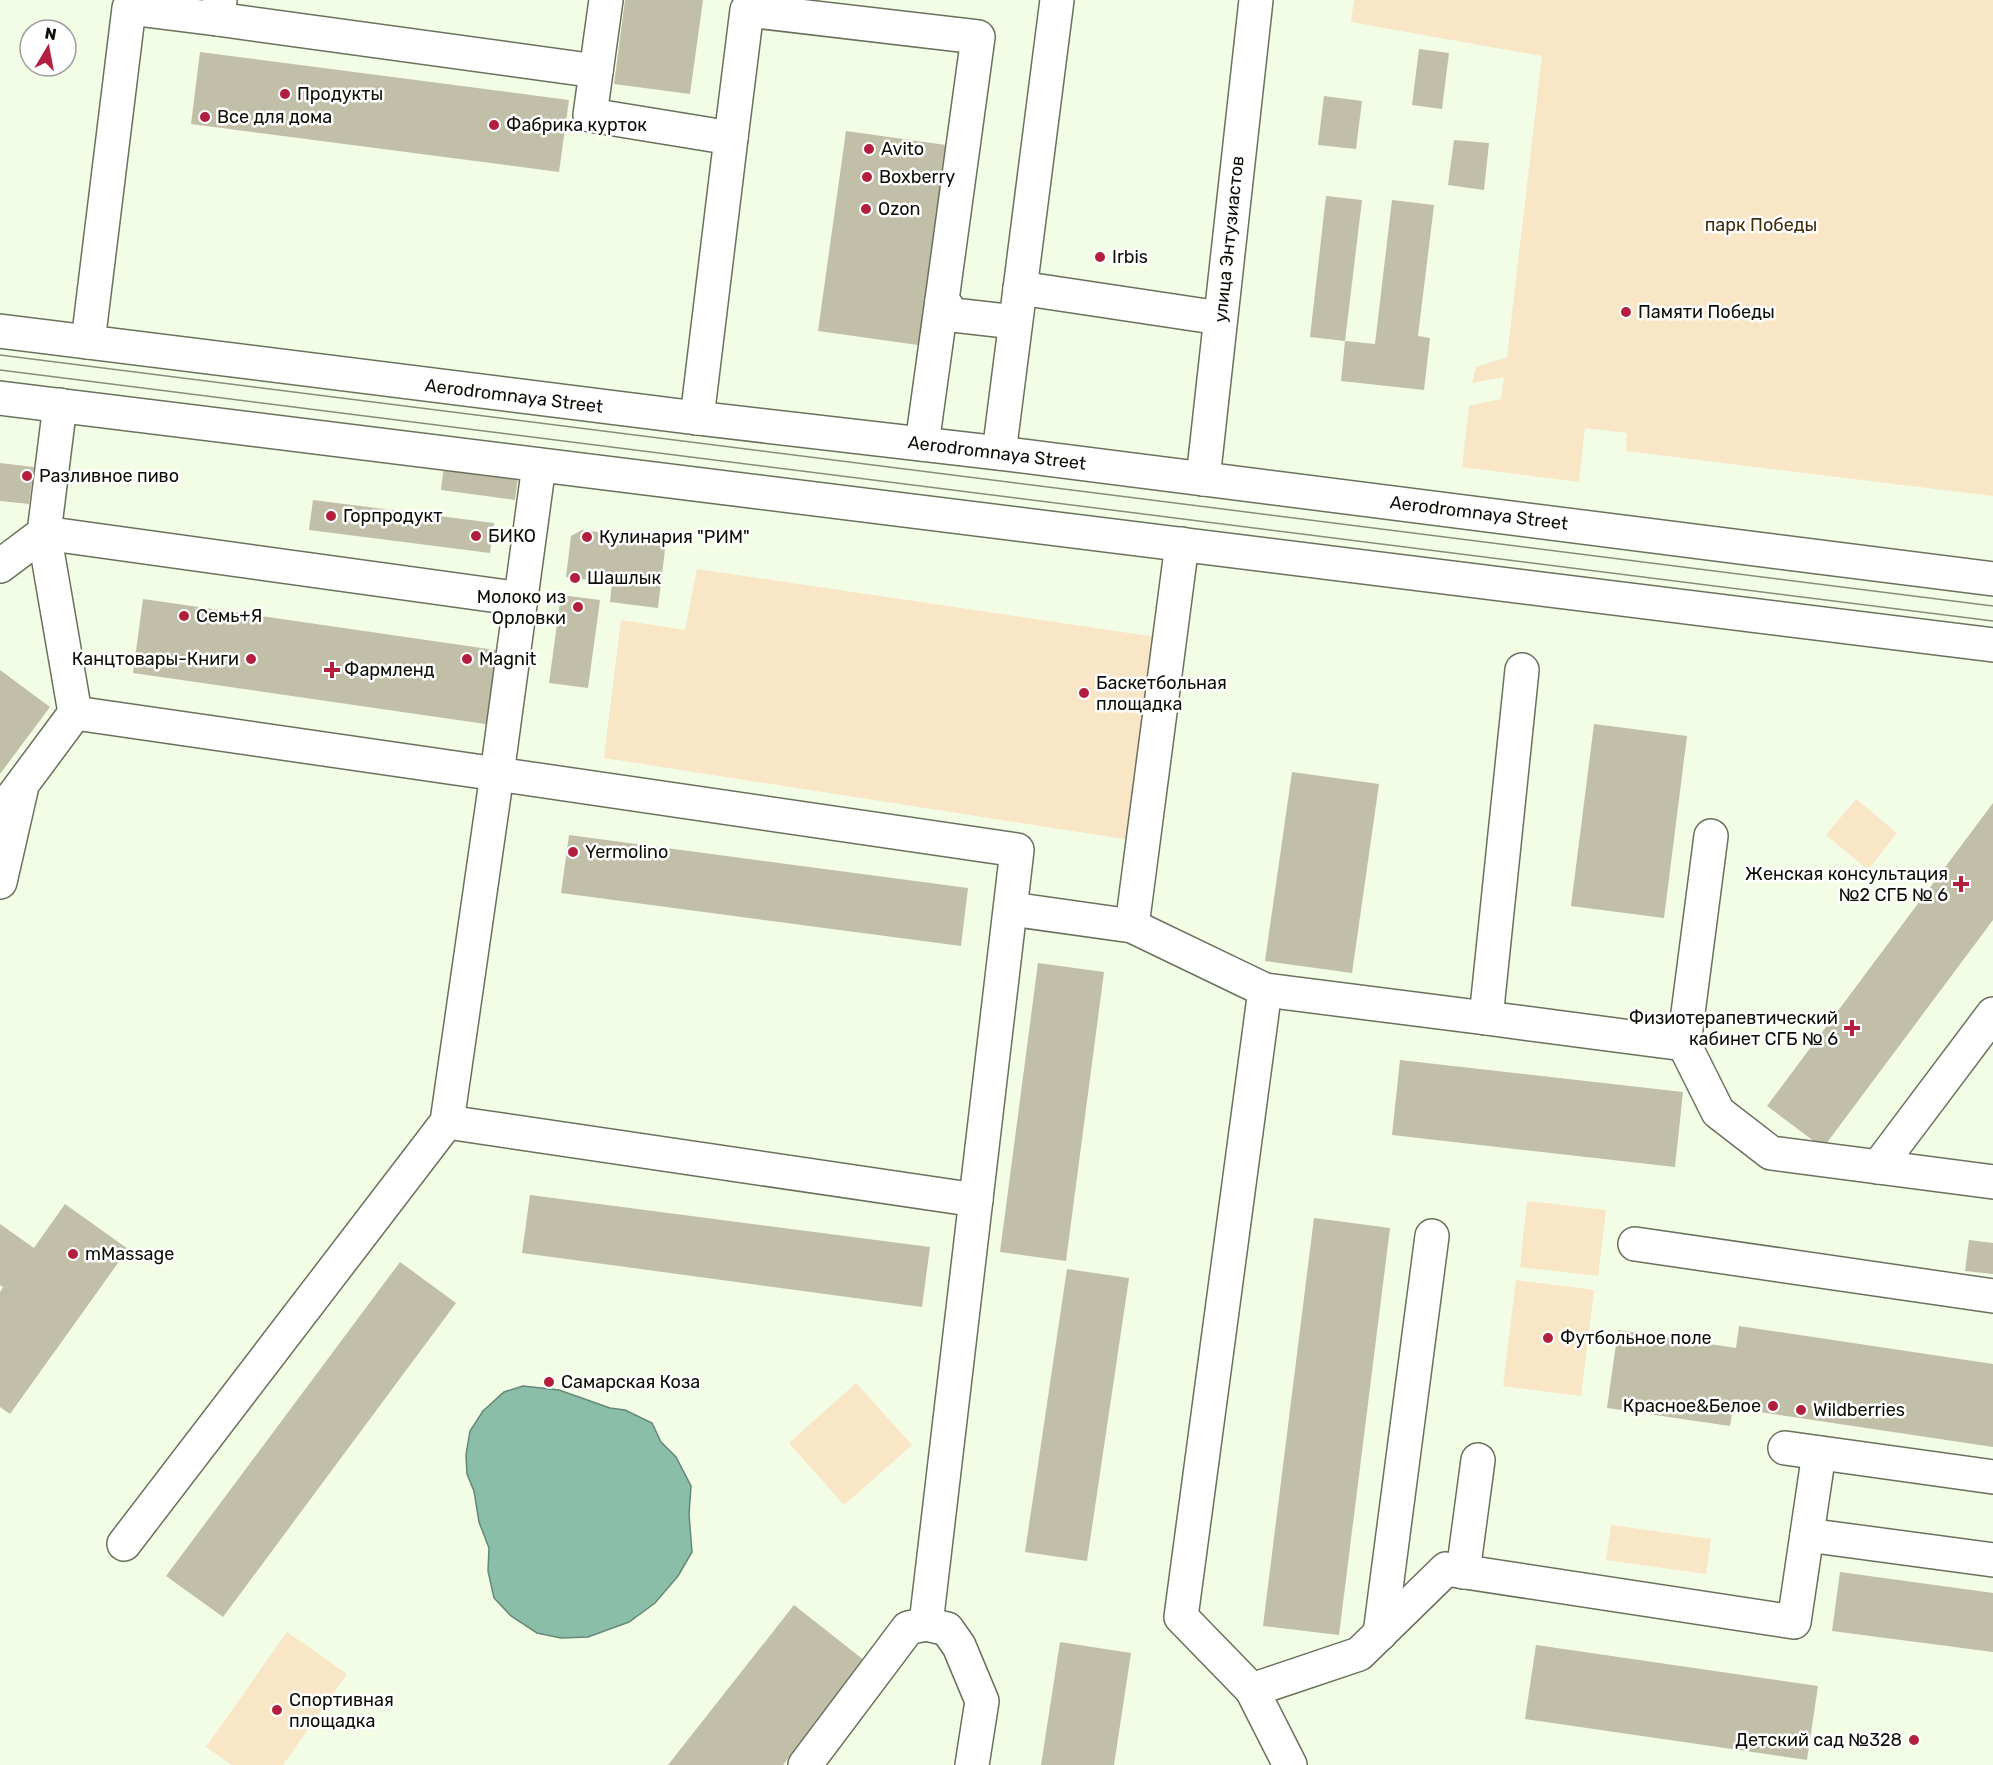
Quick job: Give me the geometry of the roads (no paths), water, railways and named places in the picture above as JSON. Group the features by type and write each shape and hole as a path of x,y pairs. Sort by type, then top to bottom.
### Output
{"main road":[{"path":"606,0 590,115 731,138"},
{"path":"999,453 1057,0"},
{"name":"улица Энтузиастов","path":"1203,479 1256,0"},
{"path":"697,418 748,5 978,37 922,444"},
{"path":"88,342 129,8 218,10 596,71"},
{"path":"1020,288 1220,318"},
{"path":"942,300 953,315 1016,322"},
{"name":"Aerodromnaya Street","path":"0,331 697,418 999,453 1993,579"},
{"path":"0,398 1993,645"},
{"path":"0,814 75,713 44,533 60,405"},
{"path":"124,1544 447,1122 539,465"},
{"path":"0,566 44,533 521,599"},
{"path":"1132,926 1182,544"},
{"path":"1486,1018 1522,670"},
{"path":"75,713 1017,850 926,1624"},
{"path":"0,882 22,783"},
{"path":"1711,836 1684,1044 1718,1112 1771,1153 1993,1182"},
{"path":"1011,909 1132,926 1265,990 1684,1044"},
{"path":"1265,990 1181,1617 1252,1690 1290,1765"},
{"path":"1878,1167 1993,1014"},
{"path":"447,1122 976,1200"},
{"path":"1380,1634 1432,1236"},
{"path":"1635,1244 1993,1296"},
{"path":"1785,1448 1993,1477"},
{"path":"1252,1690 1359,1654 1446,1569 1794,1622 1819,1454"},
{"path":"1463,1572 1478,1461"},
{"path":"1807,1535 1993,1560"},
{"path":"806,1765 908,1628 926,1624 947,1629 959,1646 982,1701 972,1765"}],"tram line":[{"path":"0,355 1993,606"},
{"path":"0,370 1993,621"}],"place":[{"name":"Продукты","path":"285,94"},
{"name":"Все для дома","path":"205,117"},
{"name":"Фабрика курток","path":"494,125"},
{"name":"Avito","path":"869,149"},
{"name":"Boxberry","path":"867,177"},
{"name":"Ozon","path":"866,209"},
{"name":"Irbis","path":"1100,257"},
{"name":"Памяти Победы","path":"1626,312"},
{"name":"Разливное пиво","path":"27,476"},
{"name":"Горпродукт","path":"331,516"},
{"name":"БИКО","path":"476,536"},
{"name":"Кулинария \"РИМ\"","path":"587,537"},
{"name":"Шашлык","path":"575,578"},
{"name":"Молоко из Орловки","path":"578,607"},
{"name":"Семь+Я","path":"184,616"},
{"name":"Канцтовары-Книги","path":"251,659"},
{"name":"Magnit","path":"467,659"},
{"name":"Фармленд","path":"332,670"},
{"name":"Баскетбольная площадка","path":"1084,693"},
{"name":"Yermolino","path":"573,852"},
{"name":"Женская консультация №2 СГБ № 6","path":"1961,884"},
{"name":"Физиотерапевтический кабинет СГБ № 6","path":"1852,1028"},
{"name":"mMassage","path":"73,1254"},
{"name":"Футбольное поле","path":"1548,1338"},
{"name":"Самарская Коза","path":"549,1382"},
{"name":"Красное&Белое","path":"1773,1406"},
{"name":"Wildberries","path":"1801,1410"},
{"name":"Спортивная площадка","path":"277,1710"},
{"name":"Детский сад №328","path":"1914,1740"}],"park label":[{"name":"парк Победы","path":"1761,225"}]}
